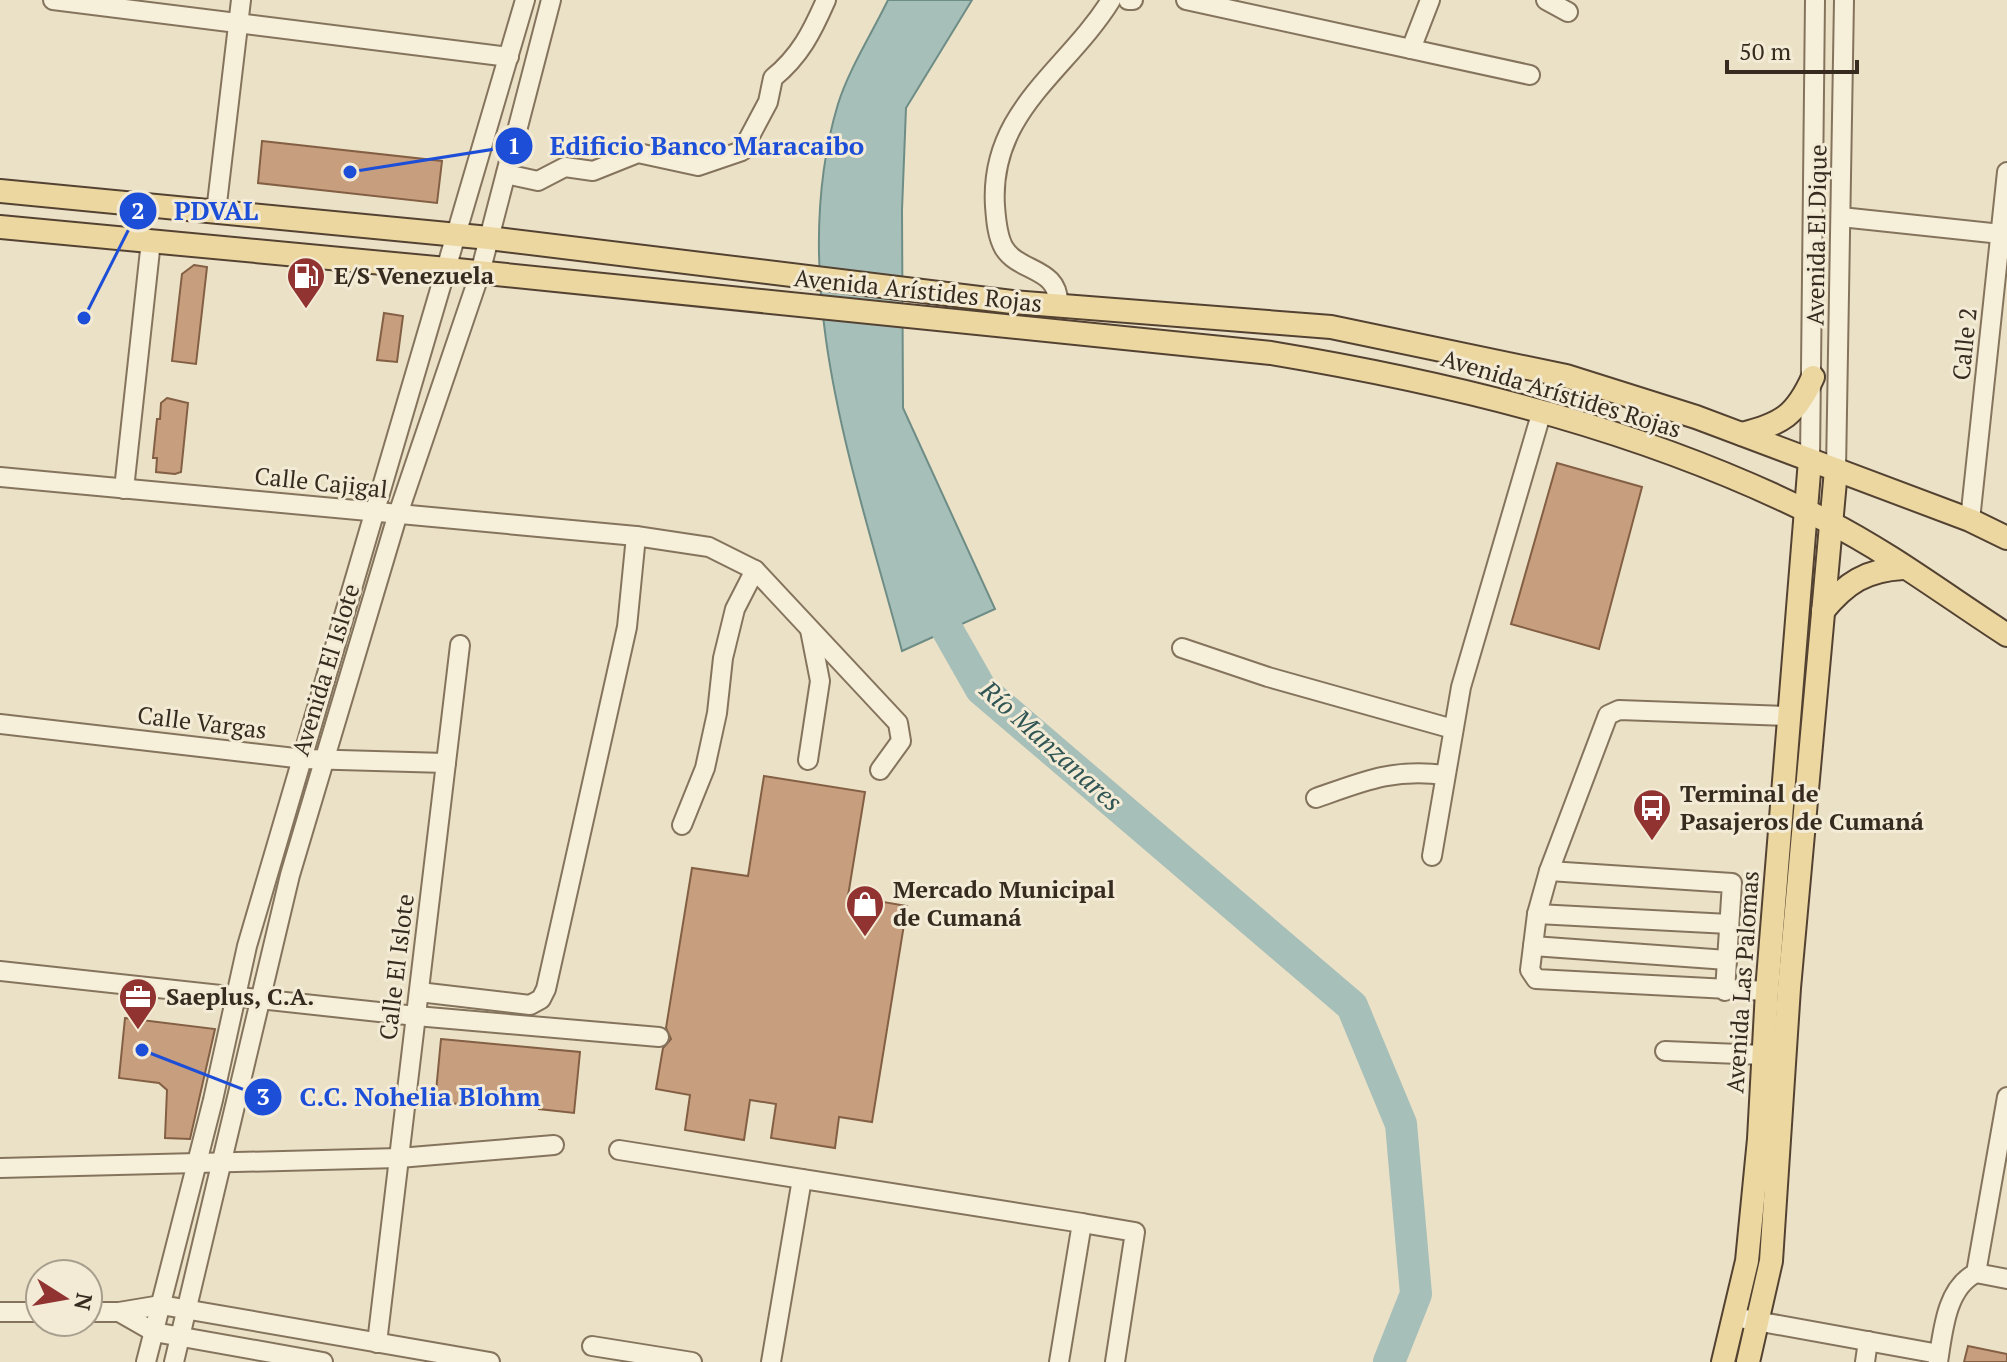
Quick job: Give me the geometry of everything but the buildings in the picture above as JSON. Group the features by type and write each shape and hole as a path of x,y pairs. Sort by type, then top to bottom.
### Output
{"main road":[{"name":"Avenida Arístides Rojas","path":"0,191 454,234 1012,302 1331,327 1566,376 1742,434 1970,520 2007,538"},
{"name":"Avenida Arístides Rojas","path":"0,227 1271,353 1405,375 1542,411 1686,458 1831,522 2007,635"},
{"path":"1742,434 1776,425 1799,407 1813,377"},
{"name":"Avenida Las Palomas","path":"1723,1362 1747,1261 1810,460"},
{"name":"Avenida Las Palomas","path":"1748,1362 1771,1261 1789,988 1836,470"},
{"path":"1823,611 1839,592 1860,576 1877,570 1903,568"}],"street":[{"path":"53,0 509,57"},
{"path":"216,212 241,0"},
{"name":"Avenida El Islote","path":"146,1362 247,946 525,0"},
{"name":"Avenida El Islote","path":"174,1362 290,875 399,516 480,273 551,0"},
{"path":"506,174 538,181 565,167 593,171 638,153 698,166 742,151 768,102 773,78 793,61 808,41 826,0"},
{"path":"1058,305 1057,291 1049,278 1006,252 1001,243 995,199 998,167 1022,107 1096,24 1111,0"},
{"path":"1186,0 1530,75"},
{"path":"1411,49 1430,0"},
{"path":"1546,0 1568,12"},
{"name":"Avenida El Dique","path":"1810,460 1815,0"},
{"name":"Avenida El Dique","path":"1836,470 1844,0"},
{"name":"Calle 2","path":"1970,520 2003,255 2001,234 2007,172"},
{"path":"1841,217 2001,234"},
{"path":"124,489 151,241"},
{"path":"1432,856 1461,687 1542,411"},
{"name":"Calle Cajigal","path":"0,477 636,536 709,547 755,570 898,723 901,741 880,770"},
{"path":"419,992 530,1005 546,989 627,627 636,536"},
{"path":"682,825 705,768 717,713 723,658 735,609 755,570"},
{"path":"807,623 816,649 820,681 808,760"},
{"name":"Calle El Islote","path":"377,1343 460,645"},
{"path":"1182,648 1268,677 1453,729"},
{"path":"1767,991 1536,979 1530,970 1537,914 1549,871 1608,715 1619,710 1790,716"},
{"name":"Calle Vargas","path":"0,724 304,759 446,763"},
{"path":"1316,798 1381,775 1413,770 1445,775"},
{"path":"1549,871 1732,883 1725,991"},
{"path":"1537,914 1729,924"},
{"path":"1533,946 1727,960"},
{"path":"0,971 416,1016 659,1037"},
{"path":"536,1001 542,1015 540,1027"},
{"path":"1665,1051 1764,1055"},
{"path":"1976,1273 2002,1166 2007,1097"},
{"path":"0,1168 399,1158 554,1145"},
{"path":"619,1150 1135,1232 1115,1362"},
{"path":"771,1362 802,1179"},
{"path":"1059,1362 1082,1223"},
{"path":"1734,1317 1868,1341 1938,1358 1954,1290 1962,1280 1976,1273 2007,1279"},
{"path":"104,1312 161,1305 490,1362"},
{"path":"0,1312 24,1312"},
{"path":"119,1312 154,1332 323,1362"},
{"path":"1865,1362 1868,1341"},
{"path":"592,1346 692,1362"}],"water":[{"path":"888,0 972,0 906,108 902,210 903,408 995,609 902,651 847,449 832,380 822,310 819,241 823,172 838,104 854,64"}],"waterway":[{"name":"Río Manzanares","path":"927,594 981,689 1352,1006 1401,1124 1416,1294 1389,1362"}],"place":[{"name":"Edificio Banco Maracaibo","path":"350,172"},
{"name":"E/S Venezuela","path":"306,310"},
{"name":"PDVAL","path":"84,318"},
{"name":"Terminal de Pasajeros de Cumaná","path":"1652,842"},
{"name":"Mercado Municipal de Cumaná","path":"865,938"},
{"name":"Saeplus, C.A.","path":"138,1031"},
{"name":"C.C. Nohelia Blohm","path":"142,1050"}]}
